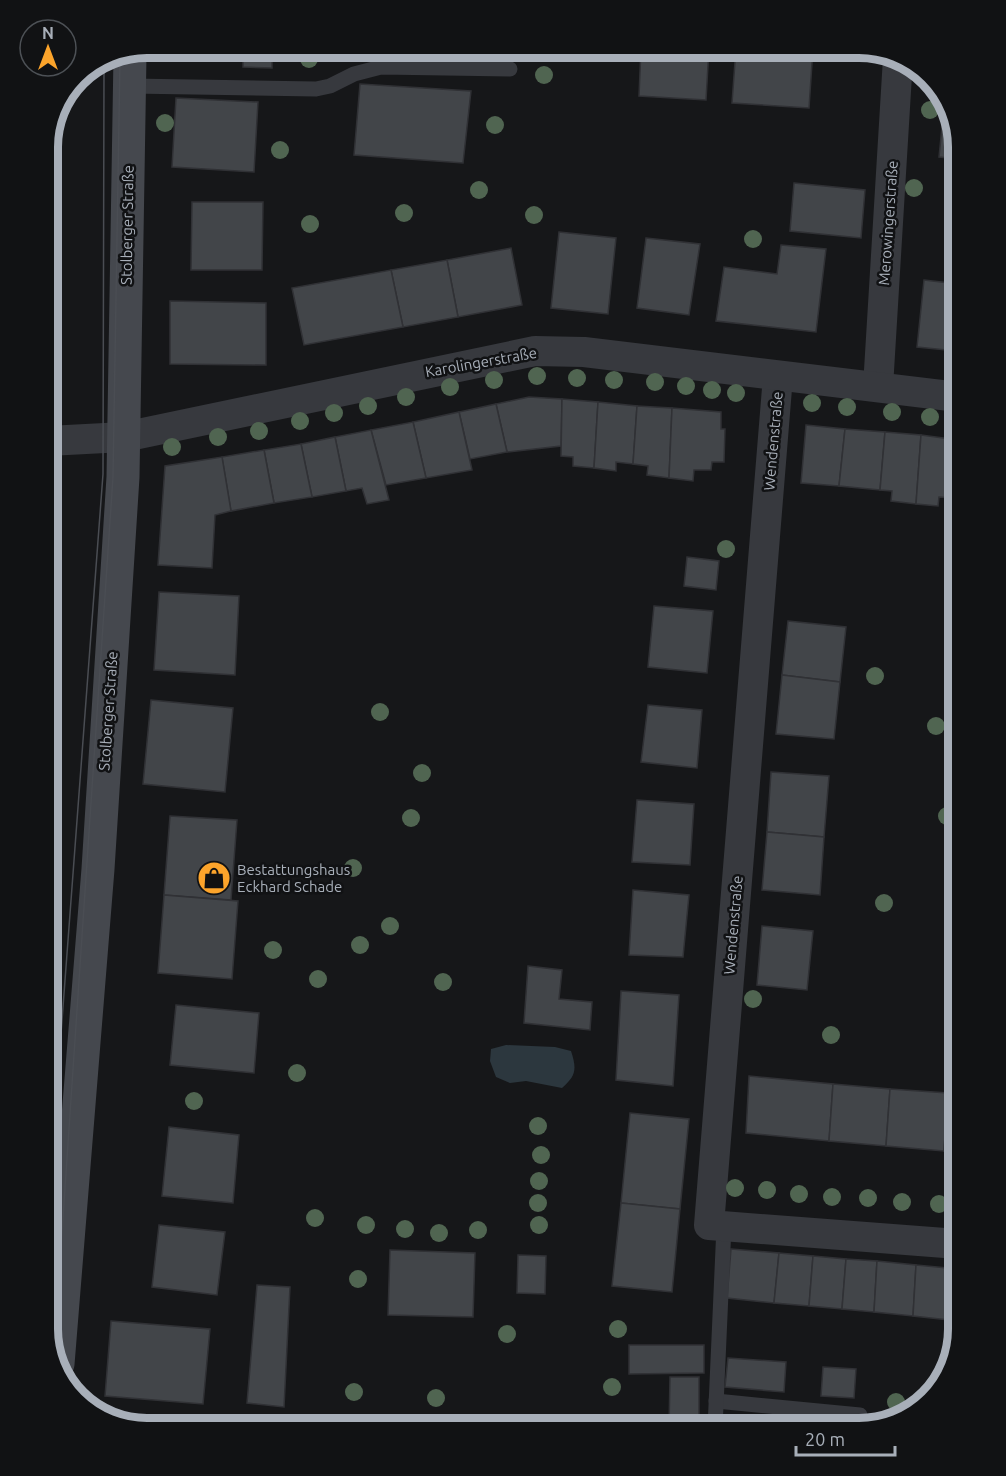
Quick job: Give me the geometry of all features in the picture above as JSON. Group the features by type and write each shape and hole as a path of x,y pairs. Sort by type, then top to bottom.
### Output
{"main road":[{"name":"Stolberger Straße","path":"60,1343 98,869 120,437 130,71"}],"street":[{"name":"Merowingerstraße","path":"878,387 897,68"},
{"name":"Karolingerstraße","path":"59,440 120,437 535,351 584,352 948,396"},
{"name":"Wendenstraße","path":"724,1226 709,1225 778,376"},
{"path":"724,1226 948,1243"}],"lane":[{"path":"130,71 316,89 330,86 354,74 381,67 510,69"},
{"path":"716,1418 724,1226"},
{"path":"716,1401 860,1415"}],"shaded area":[{"path":"506,1045 555,1047 571,1051 574,1063 573,1076 562,1088 526,1081 510,1083 496,1077 490,1061 491,1049"}],"building":[{"path":"243,58 272,58 272,68 243,67"},
{"path":"641,59 708,59 706,100 639,96"},
{"path":"735,59 812,59 809,108 732,103"},
{"path":"360,84 471,91 463,163 354,155"},
{"path":"176,98 258,102 254,172 172,167"},
{"path":"942,127 945,127 948,158 939,157"},
{"path":"794,183 865,190 861,238 790,231"},
{"path":"192,202 263,202 262,270 191,270"},
{"path":"559,232 616,238 608,314 551,308"},
{"path":"646,238 700,244 689,315 637,308"},
{"path":"781,245 826,249 816,332 716,321 724,267 777,274"},
{"path":"511,248 522,305 458,317 447,260"},
{"path":"447,260 458,317 403,327 391,270"},
{"path":"391,270 403,327 304,345 292,288"},
{"path":"924,280 948,283 948,350 917,347"},
{"path":"170,301 266,303 266,365 170,364"},
{"path":"529,397 562,399 561,446 507,452 496,404"},
{"path":"562,399 598,402 594,468 573,466 573,457 561,456"},
{"path":"598,402 637,406 633,464 616,462 616,471 594,468"},
{"path":"496,404 507,452 470,459 459,412"},
{"path":"637,406 672,408 669,478 647,475 648,466 633,464"},
{"path":"672,408 721,412 721,429 725,429 724,462 712,462 711,470 694,470 693,481 669,478"},
{"path":"459,412 472,470 426,478 413,422"},
{"path":"413,422 426,478 386,485 371,430"},
{"path":"806,425 845,429 839,486 801,483"},
{"path":"845,429 885,432 880,490 839,486"},
{"path":"371,430 389,500 367,504 362,488 346,491 335,437"},
{"path":"885,432 921,435 916,504 891,501 892,491 880,490"},
{"path":"921,435 948,439 948,498 939,497 938,506 916,504"},
{"path":"335,437 346,491 312,497 301,444"},
{"path":"301,444 312,497 274,503 264,450"},
{"path":"264,450 274,503 231,511 222,457"},
{"path":"222,457 231,511 215,515 212,568 158,565 165,466"},
{"path":"687,557 719,561 716,590 684,586"},
{"path":"159,592 239,596 235,675 154,670"},
{"path":"654,606 713,611 707,673 648,667"},
{"path":"788,621 846,627 840,682 782,675"},
{"path":"782,675 840,682 834,739 776,734"},
{"path":"151,700 233,708 225,792 143,784"},
{"path":"648,705 702,710 697,768 641,762"},
{"path":"771,772 829,776 824,837 767,832"},
{"path":"637,800 694,804 690,865 632,862"},
{"path":"170,816 237,820 231,900 164,895"},
{"path":"767,832 824,837 820,895 762,890"},
{"path":"633,890 689,895 683,957 629,955"},
{"path":"164,895 238,901 232,979 158,973"},
{"path":"762,926 813,931 807,990 757,985"},
{"path":"528,966 562,970 559,999 592,1002 590,1030 524,1023"},
{"path":"621,991 679,995 673,1086 616,1080"},
{"path":"176,1005 259,1013 254,1073 170,1065"},
{"path":"749,1076 833,1084 829,1141 746,1133"},
{"path":"833,1084 890,1089 886,1146 829,1141"},
{"path":"890,1089 948,1093 944,1151 886,1146"},
{"path":"948,1093 948,1151 944,1151"},
{"path":"630,1113 689,1119 680,1209 621,1203"},
{"path":"169,1127 239,1135 233,1203 162,1196"},
{"path":"621,1203 680,1209 672,1292 612,1286"},
{"path":"159,1225 225,1232 217,1295 152,1287"},
{"path":"731,1249 779,1253 774,1303 727,1298"},
{"path":"390,1250 475,1253 473,1317 388,1315"},
{"path":"779,1253 813,1256 809,1306 774,1303"},
{"path":"518,1255 546,1256 545,1294 517,1293"},
{"path":"813,1256 846,1259 842,1309 809,1306"},
{"path":"846,1259 877,1261 874,1312 842,1309"},
{"path":"877,1261 916,1265 913,1316 874,1312"},
{"path":"916,1265 948,1268 948,1320 913,1316"},
{"path":"257,1285 290,1287 284,1407 247,1403"},
{"path":"111,1321 210,1329 203,1404 105,1396"},
{"path":"629,1345 704,1345 704,1373 629,1374"},
{"path":"728,1358 786,1362 784,1392 725,1387"},
{"path":"823,1367 856,1369 854,1398 821,1396"},
{"path":"670,1377 699,1377 699,1418 669,1418"},
{"path":"895,1403 907,1403 903,1406 895,1410"}],"tram line":[{"path":"58,1291 113,477 120,63"},
{"path":"58,1071 103,474 104,70"}],"place":[{"name":"Bestattungshaus Eckhard Schade","path":"214,878"}]}
